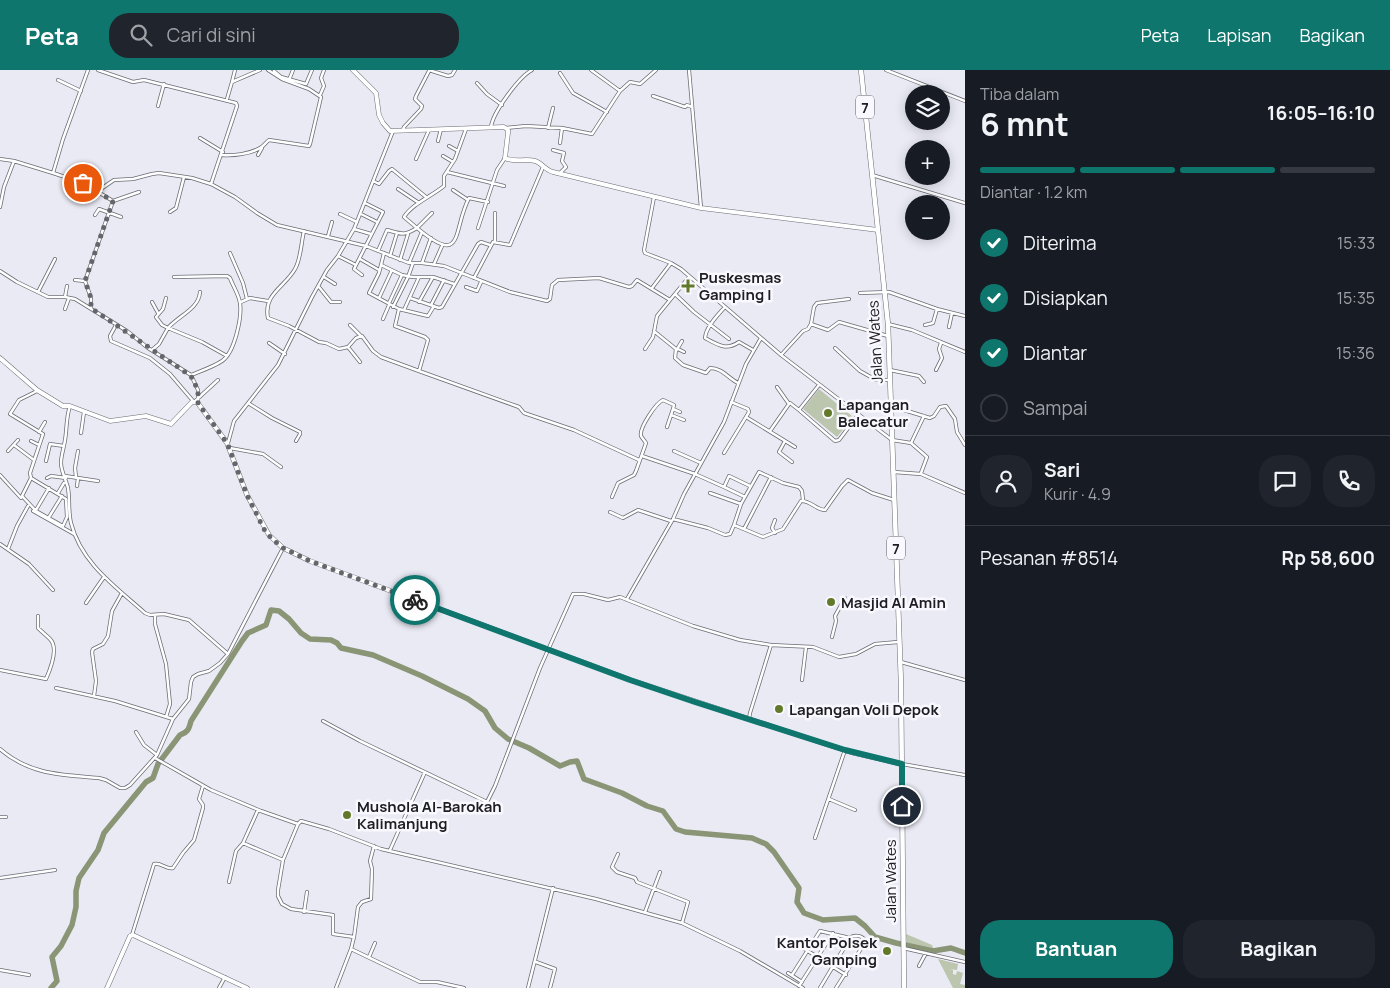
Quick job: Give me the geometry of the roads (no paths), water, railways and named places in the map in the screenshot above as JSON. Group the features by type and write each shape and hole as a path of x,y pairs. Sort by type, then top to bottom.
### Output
{"highway":[{"name":"Jalan Wates","path":"861,70 889,336 900,642 904,988"}],"street":[{"path":"53,173 88,70"},
{"path":"98,70 133,82 144,80 164,84 227,99 236,103 237,106 211,184"},
{"path":"227,99 235,70"},
{"path":"232,82 260,70"},
{"path":"268,70 282,80 309,89 320,96"},
{"path":"274,70 281,77 306,84 312,70"},
{"path":"289,80 293,70"},
{"path":"258,155 266,142 273,140 309,146 324,86 321,78 324,70"},
{"path":"353,70 376,94 379,115 386,127 393,131 491,126 506,128 515,126 562,128 592,134 620,91 630,82 640,84 656,70"},
{"path":"403,130 422,109 416,96 429,70 448,76 452,75 455,70"},
{"path":"491,126 502,105 524,75 532,70"},
{"path":"689,70 701,208"},
{"path":"886,70 965,100"},
{"path":"593,71 620,91"},
{"path":"560,73 573,93 607,112"},
{"path":"58,80 81,91"},
{"path":"478,83 487,94 502,105"},
{"path":"158,106 164,84"},
{"path":"653,96 685,107 688,105 692,107"},
{"path":"548,128 553,108"},
{"path":"466,128 453,162 444,176 444,186 426,197 404,217 442,246 448,246 452,244 458,231 468,200"},
{"path":"478,228 497,170 505,158 508,133 506,128"},
{"path":"560,143 562,128"},
{"path":"416,159 430,129"},
{"path":"438,141 441,129"},
{"path":"229,445 234,421 259,391 284,354 318,286 354,229 393,131"},
{"path":"200,138 222,153 234,155 262,148"},
{"path":"449,146 458,151"},
{"path":"553,150 564,154 562,161 566,166 560,174"},
{"path":"442,156 453,162"},
{"path":"505,158 509,160 536,161 549,171 701,208 878,230"},
{"path":"0,160 14,161 83,183 113,201"},
{"path":"0,207 4,187 14,161"},
{"path":"494,242 510,245 543,167"},
{"path":"373,181 379,184 390,170 394,170 426,197"},
{"path":"447,172 504,186"},
{"path":"98,191 114,180 159,173 184,177 211,184 235,197 276,225 366,246 411,263 444,266 510,292 547,301 550,299 552,285 558,280 600,278 629,287 637,280 670,300"},
{"path":"872,175 965,203"},
{"path":"170,212 176,208 184,177"},
{"path":"398,189 419,203"},
{"path":"453,190 468,200 471,198 488,202"},
{"path":"113,201 140,192"},
{"path":"654,198 644,252 671,263 781,355 892,440 911,444 927,457 921,474"},
{"path":"91,308 91,298 85,281 113,201"},
{"path":"362,275 354,270 382,213 382,211 365,203"},
{"path":"96,215 99,209 121,217"},
{"path":"378,251 386,230 408,234 432,213"},
{"path":"474,279 494,242 495,213"},
{"path":"340,214 357,222"},
{"path":"361,214 377,222"},
{"path":"328,236 332,222"},
{"path":"354,229 371,234"},
{"path":"304,231 296,267 272,294 268,302 268,318 319,342 339,349 348,347 356,338 362,336"},
{"path":"394,306 408,277 422,232"},
{"path":"390,256 397,233"},
{"path":"400,260 408,234"},
{"path":"422,263 431,238"},
{"path":"410,298 442,308 479,242 491,246"},
{"path":"434,264 442,246"},
{"path":"230,253 243,283 247,299"},
{"path":"384,253 369,293 399,310 428,316 444,280"},
{"path":"338,256 356,265"},
{"path":"360,258 379,270"},
{"path":"38,292 55,259"},
{"path":"652,288 671,263"},
{"path":"381,265 408,277 433,277 454,284"},
{"path":"378,299 392,270"},
{"path":"0,271 16,282 51,298 67,297 76,299 91,308 191,376 198,390 196,401"},
{"path":"383,319 402,275"},
{"path":"174,277 227,276 230,278 240,302 241,318 227,357 221,362 191,376"},
{"path":"324,277 336,284"},
{"path":"404,310 419,277"},
{"path":"419,302 433,277"},
{"path":"644,349 655,332 657,316 689,277"},
{"path":"75,280 85,281"},
{"path":"466,287 477,292 481,282"},
{"path":"65,309 67,286"},
{"path":"318,286 331,302 340,302"},
{"path":"860,293 885,291 937,309 965,316"},
{"path":"152,350 159,344 174,320 196,304 200,299 200,292"},
{"path":"675,294 710,326 729,339"},
{"path":"166,298 163,309 158,313 156,319 168,328 202,342 227,357"},
{"path":"240,302 250,298 268,302"},
{"path":"781,355 803,331 808,329 811,324 814,307 817,303 849,300"},
{"path":"152,302 158,313"},
{"path":"724,308 705,336 708,340 729,347 740,342 753,350"},
{"path":"925,325 933,323 937,309"},
{"path":"399,310 395,326 426,337 428,340 419,371"},
{"path":"948,327 952,313"},
{"path":"811,324 828,330 838,322 889,336"},
{"path":"888,324 912,330 965,352"},
{"path":"116,325 110,336 111,341 150,358 170,374 196,401 229,445 247,495 264,529 283,548 310,561 630,680 845,750 902,764 965,775"},
{"path":"350,325 362,336 373,351 381,357 516,406 524,413 574,430 640,460"},
{"path":"655,332 677,350 684,352"},
{"path":"627,599 672,520 677,506 726,418 738,384 753,350 761,338"},
{"path":"682,341 675,358 683,365 706,373 711,368 715,368 724,372 728,378 738,384"},
{"path":"269,343 284,354"},
{"path":"936,370 942,358 939,349 941,343"},
{"path":"348,347 360,362"},
{"path":"835,348 860,371 876,380 890,379"},
{"path":"0,358 37,390 59,403 110,421 146,416 171,424 218,380"},
{"path":"890,370 919,376 924,382"},
{"path":"799,410 819,385"},
{"path":"777,386 789,402 836,441 858,415"},
{"path":"30,478 67,500 67,517 63,526 36,511 22,496 30,478 34,460 44,434 10,414 19,400 37,390"},
{"path":"612,497 618,483 634,475 646,443 641,435 651,412 661,400 674,405 667,428"},
{"path":"724,453 749,412 748,409 731,402"},
{"path":"770,431 789,402"},
{"path":"248,403 300,432 296,441"},
{"path":"70,406 61,464 69,491 68,508 75,534 88,559 104,577 145,613 164,614 188,620 228,654"},
{"path":"891,406 932,418 940,407 947,407 957,423 957,432 965,445"},
{"path":"673,409 680,412"},
{"path":"81,433 84,412"},
{"path":"671,415 684,420"},
{"path":"911,444 924,416"},
{"path":"746,417 795,447"},
{"path":"39,432 45,422"},
{"path":"8,451 18,440"},
{"path":"31,441 39,445"},
{"path":"785,441 779,452 792,462"},
{"path":"14,445 34,460"},
{"path":"46,461 49,445 64,446"},
{"path":"229,445 263,454 281,468"},
{"path":"77,486 75,468 78,451"},
{"path":"674,451 701,463"},
{"path":"642,456 694,474 745,497"},
{"path":"610,512 623,518 638,510 708,528 725,535 730,534 750,486 757,473 761,472 799,487 802,491 803,500"},
{"path":"894,472 921,474 965,493"},
{"path":"0,475 36,513 75,534"},
{"path":"47,478 51,476 77,477 98,481"},
{"path":"724,487 729,476 750,486"},
{"path":"744,529 771,477"},
{"path":"803,500 818,509 825,510 848,480 872,493 894,500"},
{"path":"58,493 64,483"},
{"path":"36,511 49,488"},
{"path":"710,493 741,504"},
{"path":"49,518 62,496"},
{"path":"734,525 760,537 766,537 782,529 797,505 803,500"},
{"path":"8,549 17,526 28,506"},
{"path":"775,520 772,528 775,533"},
{"path":"0,544 29,564 53,590"},
{"path":"0,749 19,762 47,774 99,778 123,788 130,785 156,756 173,719 189,699 193,677 209,671 228,654 283,548"},
{"path":"86,603 104,577"},
{"path":"94,696 96,684 92,651 108,636 112,611 122,593"},
{"path":"323,721 487,802 495,786 540,668 572,594 608,600 620,597 706,630 740,640 772,645 815,648 838,658 856,654 875,644 900,642"},
{"path":"832,637 836,616 845,598"},
{"path":"155,615 156,629 166,664 170,704 166,717"},
{"path":"0,670 46,679 55,652 51,640 38,628 38,616"},
{"path":"749,719 772,645"},
{"path":"802,680 806,647"},
{"path":"900,662 965,680"},
{"path":"56,688 94,696 173,719"},
{"path":"136,732 144,745 161,761 203,786 258,810 298,824"},
{"path":"814,838 845,750"},
{"path":"390,850 425,772"},
{"path":"107,988 132,935 154,864 172,868 194,840 203,807 199,799 203,786"},
{"path":"828,798 855,810"},
{"path":"229,882 236,851 243,842 258,810"},
{"path":"0,817 6,817"},
{"path":"354,937 333,934 334,916 331,913 304,912 288,908 279,898 278,890 283,860 298,824 304,820 384,850 553,888 682,923 740,951 803,988"},
{"path":"243,842 283,860"},
{"path":"336,988 351,949 358,907 362,902 369,900 371,895 372,886 370,880 372,869 370,860 374,846"},
{"path":"617,854 612,868 617,872 688,902 682,923"},
{"path":"0,878 55,870"},
{"path":"645,912 660,872"},
{"path":"528,988 553,888"},
{"path":"304,912 307,892"},
{"path":"792,975 820,931 850,938 854,936 862,937 865,941 846,975 836,988"},
{"path":"799,986 833,934"},
{"path":"132,935 247,988"},
{"path":"820,988 850,938"},
{"path":"369,957 375,943"},
{"path":"903,947 965,962"},
{"path":"802,948 846,975"},
{"path":"351,949 420,982 439,982 464,988"},
{"path":"919,966 926,952"},
{"path":"535,961 555,969 550,988"},
{"path":"0,970 29,976"},
{"path":"788,973 802,982"},
{"path":"219,988 225,978"}],"waterway":[{"path":"51,988 57,981 52,957 61,946 72,925 79,878 98,850 104,833 146,782 153,778 158,764 180,735 188,730 191,721 242,641 248,633 266,625 271,610 279,611 301,633 310,639 331,640 341,648 373,655 422,676 468,699 485,711 495,728 508,739 529,748 560,766 577,761 584,779 663,811 676,829 685,832 752,838 766,844 774,852 799,888 797,902 804,913 823,920 855,918 875,937 933,951 951,948 965,953"}],"place":[{"name":"Puskesmas Gamping I","path":"688,286"},
{"name":"Lapangan Balecatur","path":"828,413"},
{"name":"Masjid Al Amin","path":"831,602"},
{"name":"Lapangan Voli Depok","path":"779,709"},
{"name":"Mushola Al-Barokah Kalimanjung","path":"347,815"},
{"name":"Kantor Polsek Gamping","path":"887,951"}]}
